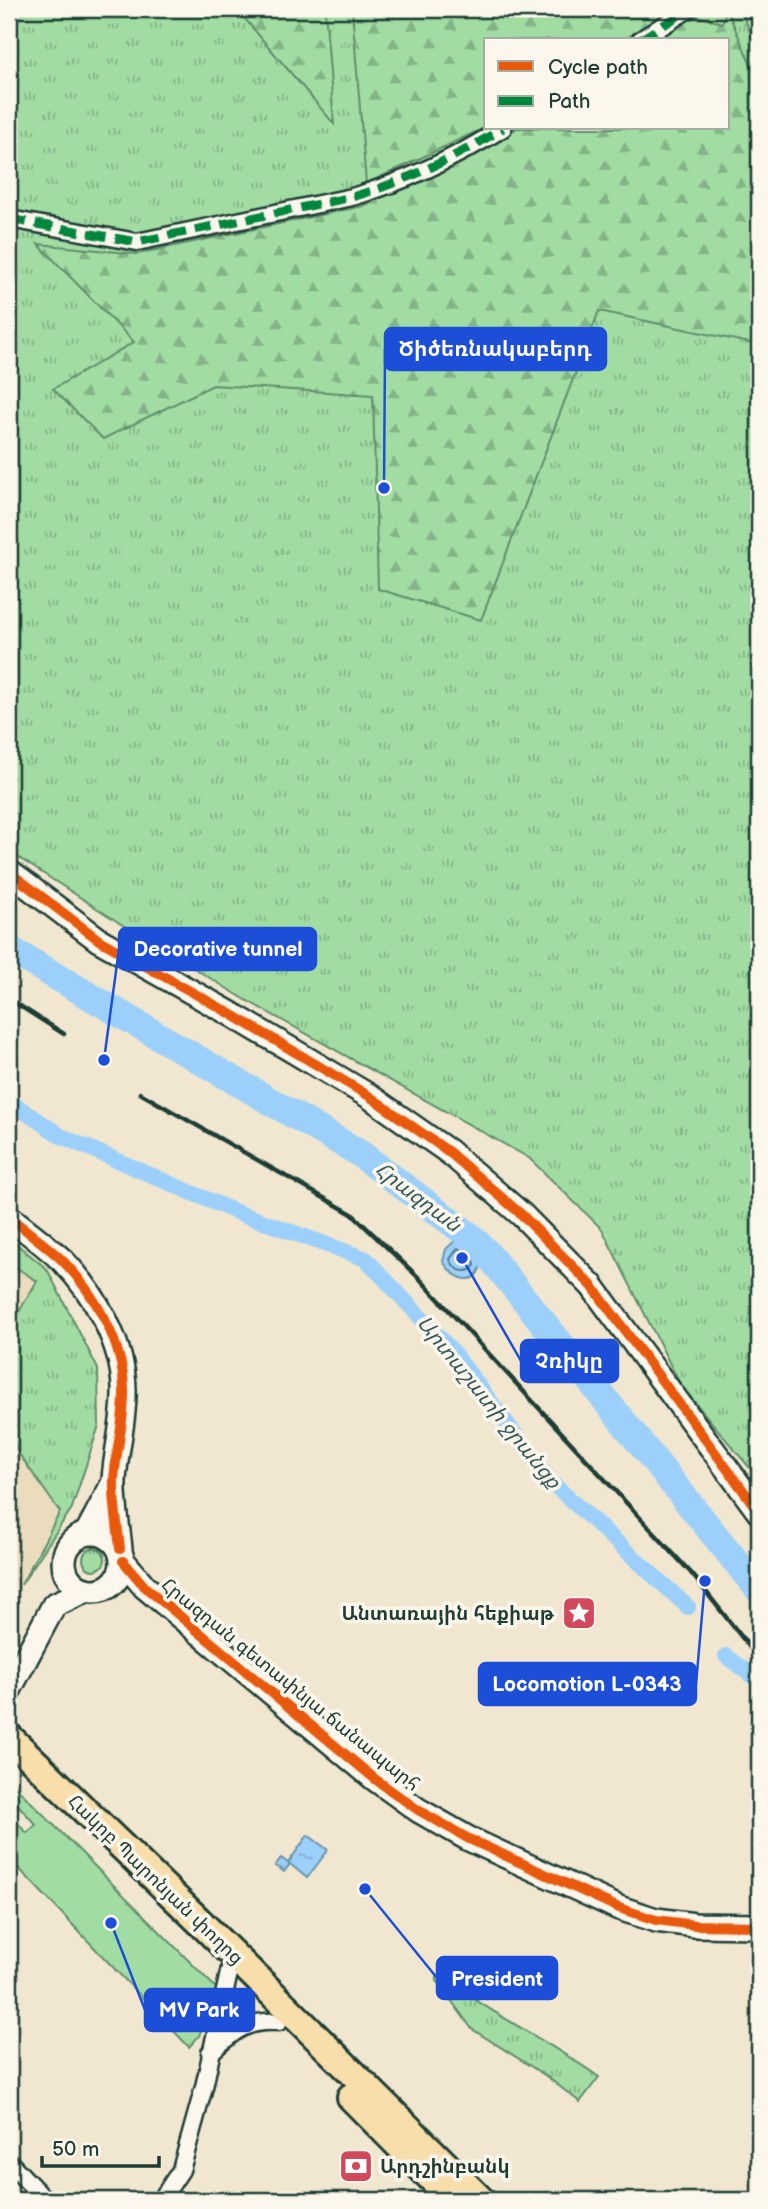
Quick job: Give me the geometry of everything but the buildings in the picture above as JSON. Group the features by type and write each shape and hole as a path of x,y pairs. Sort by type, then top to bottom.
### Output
{"main road":[{"name":"Հակոբ Պարոնյան փողոց","path":"9,1737 232,1965 481,2200"},
{"name":"Հակոբ Պարոնյան փողոց","path":"9,1755 199,1942 232,1965 279,2022 453,2200"}],"street":[{"path":"643,38 689,9"},
{"path":"9,219 137,242 351,192 383,188 500,130"},
{"path":"9,872 99,940 369,1096 449,1152 522,1215 592,1286 759,1512"},
{"path":"9,1217 63,1262 99,1310 121,1365 123,1412 114,1482 119,1564 103,1590 80,1588 69,1578 64,1565"},
{"path":"9,1674 64,1565 69,1545 87,1533 114,1482"},
{"path":"87,1533 106,1535 119,1564"},
{"name":"Հրազդան գետափնյա ճանապարհ","path":"119,1564 375,1779 418,1810 470,1839 619,1908 656,1920 695,1925 759,1926"},
{"path":"9,1690 54,1605 87,1590"},
{"path":"162,2200 181,2169 204,2087 232,1965"},
{"path":"210,2053 236,2029 261,2021 279,2022"},
{"path":"9,2162 46,2200"}],"shaded area":[{"path":"9,1237 47,1269 98,1369 99,1425 72,1508 9,1604"}],"green space":[{"path":"9,9 759,9 759,1479 681,1386 602,1229 529,1158 246,1000 19,858 9,848"},
{"path":"240,9 325,9 334,124 240,13"},
{"path":"352,9 673,9 626,38 484,38 484,128 366,184"},
{"path":"740,9 759,9 759,52"},
{"path":"727,10 759,83 759,345 599,311 481,620 378,589 373,395 213,385 103,439 53,389 134,342 38,244 137,254 363,206 486,148 514,130 730,130 730,38 656,38 693,15 722,23"},
{"path":"9,1238 47,1269 98,1369 99,1425 72,1508 21,1585 60,1512 17,1451 9,1417 9,1336 37,1281 9,1263"},
{"path":"94,1548 102,1551 105,1559 102,1567 94,1570 86,1567 83,1559 86,1551"},
{"path":"9,1780 216,1988 199,2036 189,2047 9,1858 9,1814 27,1833 36,1825 9,1795"},
{"path":"437,1976 442,1976 480,2003 599,2077 580,2102 546,2076 472,2029 437,1981"}],"water":[{"path":"459,1237 481,1255 478,1273 468,1279 461,1278 448,1269 443,1261 446,1249"},
{"path":"308,1835 328,1850 307,1878 290,1864 284,1872 275,1866 281,1858 288,1863"}],"waterway":[{"name":"Հրազդան","path":"9,949 359,1153 471,1237 486,1252 759,1590"},
{"name":"Արտաշատի ջրանցք","path":"9,1101 61,1136 236,1212 366,1259 452,1351 552,1483 688,1607"},
{"path":"726,1656 759,1681"}],"railway":[{"path":"9,999 64,1034"},
{"path":"140,1093 352,1214 419,1278 692,1574 759,1659"}],"marked path":[{"path":"643,38 689,9"},
{"path":"9,219 137,242 372,191 430,168 500,130"}],"cycle path":[{"path":"9,872 99,940 369,1096 449,1152 522,1215 592,1286 759,1512"},
{"path":"9,1217 50,1249 75,1274 105,1320 119,1354 124,1401 114,1488 120,1549"},
{"path":"123,1561 145,1587 375,1779 418,1810 469,1839 619,1908 656,1920 695,1925 759,1926"}],"place":[{"name":"Ծիծեռնակաբերդ","path":"384,488"},
{"name":"Decorative tunnel","path":"104,1060"},
{"name":"Չռիկը","path":"462,1258"},
{"name":"Locomotion L-0343","path":"705,1581"},
{"name":"Անտառային հեքիաթ","path":"579,1613"},
{"name":"President","path":"365,1889"},
{"name":"MV Park","path":"111,1923"},
{"name":"Արդշինբանկ","path":"356,2166"}]}
